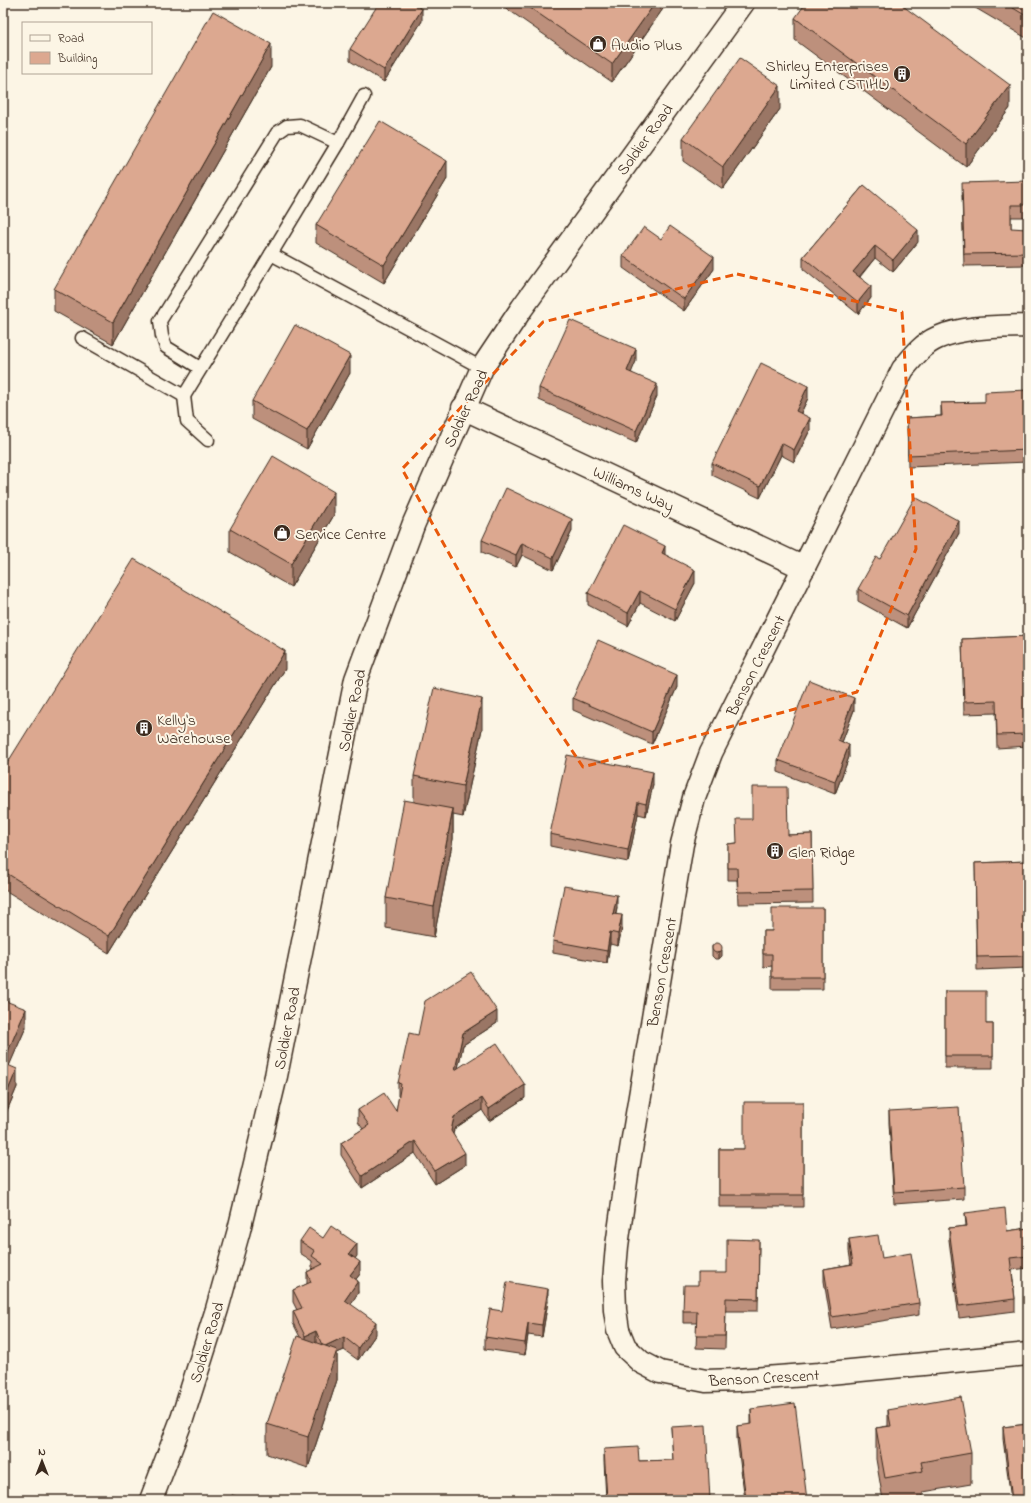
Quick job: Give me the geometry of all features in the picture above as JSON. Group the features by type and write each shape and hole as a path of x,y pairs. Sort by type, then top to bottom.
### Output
{"street":[{"name":"Soldier Road","path":"151,1500 182,1419 217,1309 239,1230 276,1076 356,679 414,523 482,368 522,308 743,3"},
{"name":"Benson Crescent","path":"1028,326 959,331 936,338 918,351 903,369 711,753 694,798 682,844 627,1174 617,1246 614,1281 615,1310 618,1330 625,1347 641,1362 660,1372 706,1381 819,1374 1028,1354"},
{"name":"Williams Way","path":"464,408 804,568"}],"lane":[{"path":"208,440 186,421 184,396 338,143 364,96"},
{"path":"200,368 166,347 162,336 160,321 277,133 287,126 300,125 338,143"},
{"path":"271,254 482,368"},
{"path":"82,338 184,396"}],"highlighted area":[{"path":"737,274 902,312 916,549 857,692 583,767 495,636 402,469 543,322"}],"building":[{"path":"379,3 411,3 422,9 384,70 350,49"},
{"name":"Audio Plus","path":"523,3 655,3 612,64"},
{"name":"Shirley Enterprises Limited (STIHL)","path":"806,3 899,3 1010,85 966,144 795,18"},
{"path":"1005,3 1028,3 1028,17"},
{"path":"213,11 271,44 113,322 54,289"},
{"path":"740,58 780,86 723,167 683,138"},
{"path":"380,121 447,161 384,265 316,225"},
{"path":"1026,181 1027,205 1011,205 1011,228 1027,229 1028,253 964,254 962,183"},
{"path":"864,185 918,230 893,260 875,246 853,272 871,286 858,302 803,257"},
{"path":"670,226 714,257 684,299 623,256 644,227 661,239"},
{"path":"570,320 636,349 627,371 657,384 636,431 539,388"},
{"path":"295,325 350,355 307,431 252,401"},
{"path":"761,363 808,386 796,411 810,418 794,450 781,443 760,486 712,463"},
{"path":"1028,390 1028,450 908,455 907,418 942,416 941,403 985,402 985,392"},
{"name":"Service Centre","path":"273,456 334,492 291,564 230,529"},
{"path":"506,488 572,519 553,558 522,543 516,555 482,540"},
{"path":"915,497 959,521 907,616 858,589 876,557 880,559"},
{"path":"623,525 665,546 662,553 695,570 675,609 640,591 628,613 588,593"},
{"name":"Kelly's Warehouse","path":"134,559 285,651 109,936 3,871 3,770"},
{"path":"1028,636 1028,734 997,735 996,701 964,702 962,639"},
{"path":"598,640 677,675 652,732 573,698"},
{"path":"809,680 854,698 838,740 849,745 835,781 778,760"},
{"path":"434,688 482,699 463,786 414,776"},
{"path":"567,755 653,772 646,804 638,802 628,850 550,834"},
{"name":"Glen Ridge","path":"752,787 787,787 788,835 812,834 813,891 738,892 737,868 728,868 728,844 737,843 736,819 752,819"},
{"path":"404,800 453,809 434,907 386,898"},
{"path":"1028,861 1028,956 977,957 975,863"},
{"path":"564,886 617,895 613,914 622,915 618,934 610,932 607,951 553,941"},
{"path":"772,908 823,908 823,977 772,977 772,954 763,954 763,931 772,931"},
{"path":"715,943 719,943 721,944 721,952 715,953 712,950 712,946"},
{"path":"471,972 497,1011 463,1033 455,1070 497,1043 525,1085 489,1109 482,1098 454,1117 451,1131 465,1153 435,1171 415,1141 362,1176 341,1143 369,1125 358,1110 384,1093 396,1111 401,1084 398,1083 409,1033 418,1035 425,1001"},
{"path":"945,991 986,991 986,1024 993,1024 993,1056 945,1056"},
{"path":"3,1000 26,1009 3,1063"},
{"path":"3,1063 17,1069 6,1095 3,1094"},
{"path":"744,1102 803,1102 803,1195 719,1195 719,1149 744,1149"},
{"path":"959,1107 964,1187 894,1192 889,1111"},
{"path":"1005,1208 1007,1231 1028,1228 1028,1256 1010,1258 1015,1299 959,1306 949,1228 967,1226 965,1213"},
{"path":"331,1226 357,1244 349,1254 360,1262 350,1275 358,1281 345,1300 376,1322 358,1348 344,1337 325,1346 322,1345 316,1331 305,1336 293,1311 302,1308 293,1290 311,1282 307,1272 323,1264 312,1256 315,1251 300,1241 309,1228 323,1238"},
{"path":"878,1235 882,1258 911,1253 919,1303 832,1317 824,1269 853,1264 849,1239"},
{"path":"727,1239 759,1240 758,1299 726,1298 725,1336 696,1336 697,1311 683,1311 684,1285 698,1285 698,1273 727,1273"},
{"path":"507,1282 548,1289 542,1325 528,1323 525,1343 485,1337 490,1309 502,1311"},
{"path":"297,1336 337,1350 308,1437 267,1424"},
{"path":"961,1397 971,1453 921,1462 923,1471 885,1478 876,1428 891,1426 888,1410"},
{"path":"795,1403 807,1500 746,1500 737,1426 752,1424 751,1409"},
{"path":"1028,1424 1028,1498 1012,1500 1003,1427"},
{"path":"706,1425 710,1500 607,1500 604,1449 638,1447 639,1461 673,1460 671,1427"},
{"path":"232,1495 246,1500 230,1500"}],"place":[{"name":"Audio Plus","path":"598,44"},
{"name":"Shirley Enterprises Limited (STIHL)","path":"902,74"},
{"name":"Service Centre","path":"282,533"},
{"name":"Kelly's Warehouse","path":"144,728"},
{"name":"Glen Ridge","path":"775,851"}]}
